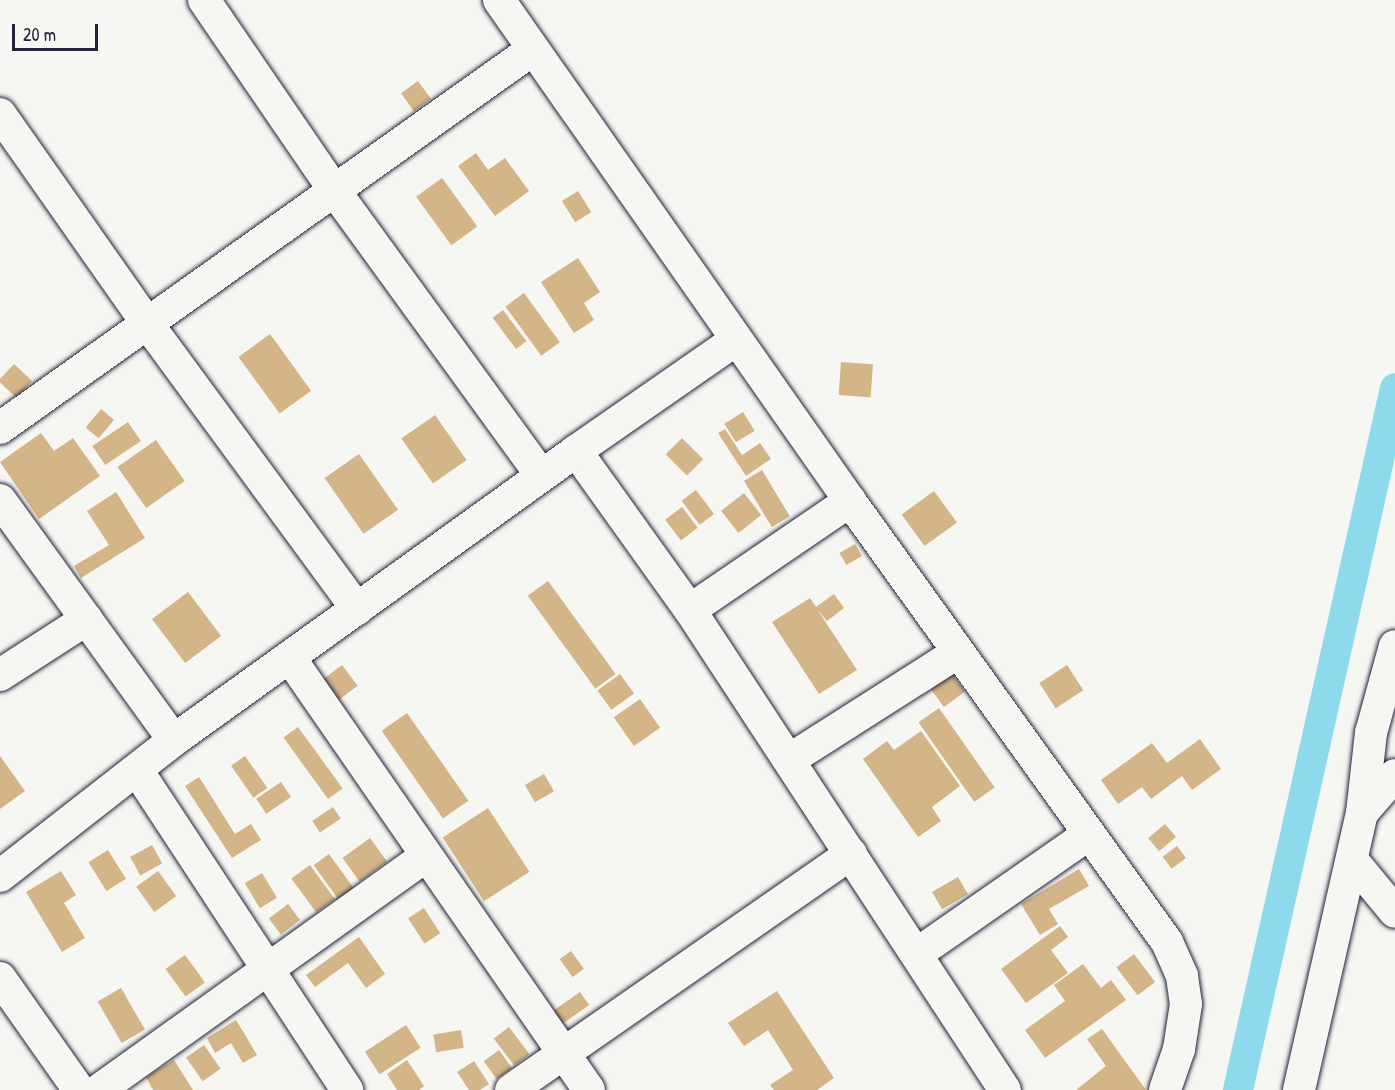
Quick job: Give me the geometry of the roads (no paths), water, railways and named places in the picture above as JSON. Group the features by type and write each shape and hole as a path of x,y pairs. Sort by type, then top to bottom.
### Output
{"street":[{"path":"204,0 334,190 542,476"},
{"path":"499,0 957,653 1167,942 1182,976 1186,1004 1179,1049 1165,1090"},
{"path":"0,428 532,50"},
{"path":"0,114 147,323 357,609"},
{"path":"0,876 174,740 576,451 736,340"},
{"path":"576,451 690,610 918,952 1005,1090"},
{"path":"0,500 174,740"},
{"path":"690,610 850,501"},
{"path":"0,675 87,619"},
{"path":"1299,1090 1362,813 1371,733 1395,646"},
{"path":"789,760 957,653"},
{"path":"290,658 424,856 589,1090"},
{"path":"137,770 347,1090"},
{"path":"1362,813 1395,775"},
{"path":"918,952 1088,835"},
{"path":"511,1090 851,854"},
{"path":"99,1090 424,856"},
{"path":"1352,860 1395,912"},
{"path":"0,978 79,1090"}],"waterway":[{"path":"1238,1090 1395,388"}]}
